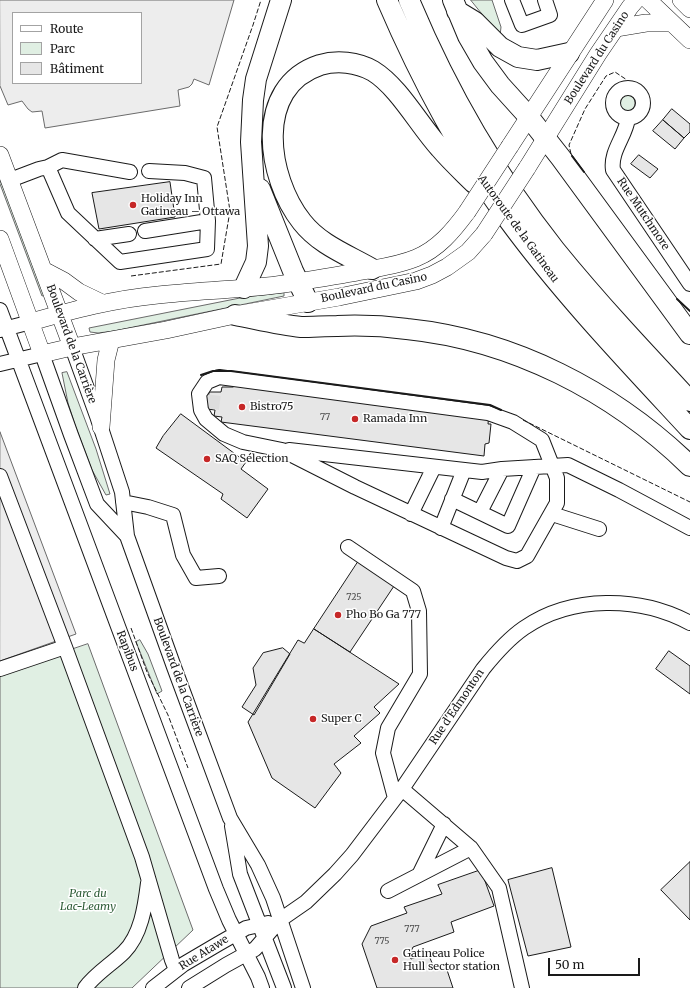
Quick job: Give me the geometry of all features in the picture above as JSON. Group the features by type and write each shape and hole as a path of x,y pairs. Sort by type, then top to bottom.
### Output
{"highway":[{"path":"244,288 253,271 257,256 251,130 254,90 281,0"},
{"name":"Autoroute de la Gatineau","path":"388,0 416,63 446,120 474,168 508,218 540,261 580,309 690,429"},
{"name":"Autoroute de la Gatineau","path":"409,0 438,64 464,114 490,158 516,197 555,249 584,284 631,338 690,401"},
{"path":"455,6 475,22 500,47 518,57 536,60 569,53"},
{"path":"455,6 468,36 478,54 500,85 528,116 546,139 690,334"},
{"path":"372,269 327,244 310,231 292,207 279,177 274,156 272,137 276,110 282,95 289,85 299,76 314,67 330,63 346,62 368,68 380,76 392,88 440,148 508,218"},
{"path":"254,173 298,282 308,302"},
{"path":"235,315 301,326 356,326 408,329 449,336 498,348 543,366 603,397 650,430 690,466"}],"main road":[{"name":"Boulevard du Casino","path":"42,354 235,315 378,289 428,277 447,268 461,257 484,234 616,28 636,0"},
{"path":"648,0 690,40"},
{"path":"681,0 690,9"},
{"name":"Boulevard du Casino","path":"30,322 102,303 158,295 298,282 402,263 426,253 448,236 467,212 601,2"},
{"path":"616,28 646,23 672,23"},
{"name":"Boulevard de la Carrière","path":"0,155 45,271 72,347"},
{"name":"Boulevard de la Carrière","path":"0,239 42,354"},
{"path":"45,271 64,281 79,292 102,303"},
{"path":"101,427 106,360 111,340"}],"street":[{"path":"512,0 522,25 550,15 545,0"},
{"name":"Rue Mutchmore","path":"628,118 626,129 613,157 613,170 689,279"},
{"path":"10,180 48,167 62,160 130,172"},
{"path":"48,167 68,213 120,262 207,249 208,221 204,178 185,173 149,171"},
{"path":"145,231 208,221"},
{"path":"95,239 129,234"},
{"name":"Rapibus","path":"0,310 4,330 19,360 216,889 262,988"},
{"name":"Boulevard du Casino","path":"4,330 30,322"},
{"name":"Boulevard de la Carrière","path":"72,347 101,427 122,492 127,536 230,818 240,874 284,988"},
{"name":"Boulevard du Casino","path":"0,364 42,354"},
{"name":"Boulevard de la Carrière","path":"42,354 97,504 127,536"},
{"path":"282,450 411,514 506,558 518,561 528,556 557,503 557,478 553,466 542,440 513,422 488,412 219,377 211,387 199,394 201,410 209,414 224,434 243,442 282,450 482,472 502,469 553,466 568,465 690,528"},
{"path":"411,514 434,467"},
{"path":"452,499 508,526 534,467"},
{"path":"480,512 502,469"},
{"path":"441,528 464,470"},
{"path":"0,476 65,647 149,877 176,970"},
{"path":"123,502 148,507 172,515 183,555 196,578 219,576"},
{"path":"552,514 599,529"},
{"path":"348,547 413,591 419,611 420,674 388,728 383,753 399,793 444,824 471,848 499,888 522,988"},
{"name":"Rue d'Edmonton","path":"280,920 306,902 352,855 399,793 483,669 497,651 511,638 535,621 558,611 604,603 634,604 652,608 666,612 690,624"},
{"path":"0,668 65,647"},
{"name":"Boulevard de la Carrière","path":"230,818 258,865 273,898 304,988"},
{"path":"419,875 444,824"},
{"path":"388,891 471,848"},
{"path":"85,988 125,951 133,939 145,907 149,877"},
{"path":"262,931 280,920"},
{"name":"Rue Atawe","path":"153,988 176,970 205,951 246,928 262,931 255,949 189,988"}],"green space":[{"path":"471,0 492,0 501,27 500,36"},
{"path":"624,95 630,95 635,100 633,109 630,111 624,111 619,106 619,100"},
{"path":"0,180 45,295 42,296 0,184"},
{"path":"284,293 284,296 114,331 98,333 90,332 89,328 245,297"},
{"path":"67,372 96,449 110,494 106,495 92,470 75,425 68,403 62,373"},
{"path":"140,640 148,654 162,691 157,694 136,642"},
{"name":"Parc du Lac-Leamy","path":"88,644 193,930 132,988 0,988 0,674"}],"shaded area":[{"path":"0,0 234,0 209,85 194,79 189,87 178,90 180,106 45,128 42,111 32,112 22,101 8,105 0,86"},
{"path":"0,432 76,634 0,661"}],"building":[{"path":"672,109 690,124 690,132 684,138 663,120"},
{"path":"663,120 684,138 675,149 653,131"},
{"path":"639,155 658,169 650,178 631,164"},
{"name":"Holiday Inn Gatineau – Ottawa","path":"170,182 175,217 99,229 92,193"},
{"name":"Ramada Inn","path":"233,381 489,414 488,424 491,424 489,443 485,444 484,456 221,422 222,417 214,416 215,410 207,409 209,392 221,392 222,387 233,387"},
{"path":"181,414 246,462 241,469 268,489 247,518 221,499 223,494 156,448 163,436"},
{"path":"358,562 394,586 350,652 314,629"},
{"name":"Super C","path":"314,629 399,684 374,707 380,713 354,736 361,743 334,764 341,773 315,808 272,778 248,722 298,640 304,643"},
{"path":"283,648 290,654 254,715 242,707 256,685 253,668 263,653"},
{"path":"669,651 690,666 690,694 656,669"},
{"path":"690,862 690,920 661,890"},
{"path":"552,868 571,947 528,956 508,880"},
{"name":"Gatineau Police Hull sector station","path":"481,870 494,906 451,922 454,932 413,947 410,954 411,959 428,953 434,968 445,964 453,988 377,988 362,944 371,926 407,913 404,907 442,894 438,885"}],"tunnel":[{"path":"212,409 214,392"}],"fence":[{"path":"131,276 221,264 230,211 217,127 261,0"},
{"path":"571,154 569,145 585,109 606,76 615,72 627,80"},
{"path":"523,420 690,502"},
{"path":"131,628 147,672 168,715 188,768"}],"wall":[{"path":"572,156 584,172"},
{"path":"677,299 690,311"},
{"path":"201,375 213,371 231,371 490,405 501,410"}],"place":[{"name":"Holiday Inn Gatineau – Ottawa","path":"133,205"},
{"name":"Bistro75","path":"242,407"},
{"name":"Ramada Inn","path":"355,419"},
{"name":"SAQ Sélection","path":"207,459"},
{"name":"Pho Bo Ga 777","path":"338,615"},
{"name":"Super C","path":"313,719"},
{"name":"Gatineau Police Hull sector station","path":"395,960"}]}
